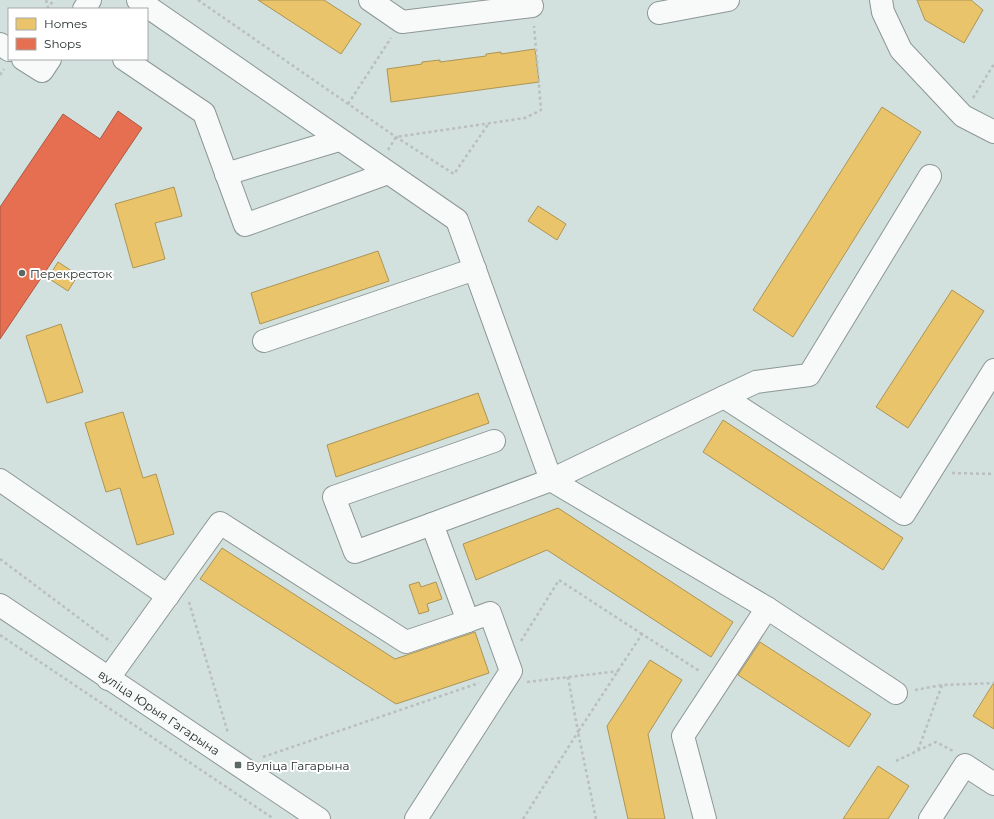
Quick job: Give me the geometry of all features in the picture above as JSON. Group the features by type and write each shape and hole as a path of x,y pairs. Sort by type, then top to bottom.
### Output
{"main road":[{"path":"138,0 457,220 551,480 767,608 896,693"},
{"path":"370,0 402,22 532,6"},
{"path":"659,12 728,0"},
{"path":"881,0 883,12 901,50 962,116 994,132"},
{"path":"25,60 42,71 49,60"},
{"path":"125,60 204,113 245,225 383,170"},
{"path":"226,174 339,140"},
{"path":"494,441 334,497 355,552 551,480 756,382 809,375 930,176"},
{"path":"264,341 475,269"},
{"path":"724,397 904,514 994,370"},
{"path":"0,480 168,596"},
{"path":"108,679 220,522 406,642 490,613 511,671 416,819"},
{"path":"432,524 468,621"},
{"name":"вуліца Юрыя Гагарына","path":"0,605 108,679 319,819"},
{"path":"706,819 684,736 767,608"},
{"path":"930,819 965,765 994,784"}],"path":[{"path":"46,0 48,8"},
{"path":"48,8 54,0"},
{"path":"198,0 396,137 454,174 489,123"},
{"path":"396,137 525,118 541,110 532,6"},
{"path":"348,104 402,22"},
{"path":"962,116 994,64"},
{"path":"383,170 396,137"},
{"path":"930,473 994,474"},
{"path":"0,559 126,654"},
{"path":"181,577 228,733"},
{"path":"508,662 559,580 718,684"},
{"path":"523,819 642,634"},
{"path":"0,635 274,819"},
{"path":"503,684 619,671"},
{"path":"568,677 596,819"},
{"path":"263,757 481,682"},
{"path":"896,693 942,685 994,683"},
{"path":"918,751 942,685"},
{"path":"896,761 936,742 956,752"}],"building: Homes":[{"path":"258,0 324,0 361,24 341,54"},
{"path":"917,0 971,0 983,10 964,43 925,20"},
{"path":"535,49 539,82 391,102 387,69 422,64 422,62 440,60 440,62 486,56 486,54 501,52 501,54"},
{"path":"882,107 921,132 793,337 753,310"},
{"path":"174,187 182,216 155,223 165,259 133,268 115,204"},
{"path":"538,206 566,224 557,240 528,221"},
{"path":"378,251 389,281 260,324 251,293"},
{"path":"58,262 78,275 68,291 48,278"},
{"path":"952,290 984,311 908,428 876,407"},
{"path":"61,324 83,392 47,403 26,336"},
{"path":"478,393 489,423 336,477 327,445"},
{"path":"123,412 143,478 156,474 174,534 137,545 120,488 106,492 85,423"},
{"path":"723,420 903,538 883,570 703,452"},
{"path":"558,508 733,622 711,657 547,550 476,580 463,544"},
{"path":"222,548 395,659 475,632 489,673 396,704 200,579"},
{"path":"419,582 421,587 436,582 442,599 427,604 429,611 419,614 409,585"},
{"path":"760,642 871,714 849,747 738,675"},
{"path":"650,660 682,680 648,734 665,819 628,819 607,726"},
{"path":"993,684 994,685 994,729 973,716"},
{"path":"878,766 909,786 888,819 843,819"}],"building: Shops":[{"name":"Перекресток","path":"118,111 142,128 0,339 0,207 63,114 100,139"}],"place":[{"name":"Перекресток","path":"22,273"},
{"name":"Вуліца Гагарына","path":"238,765"}]}
